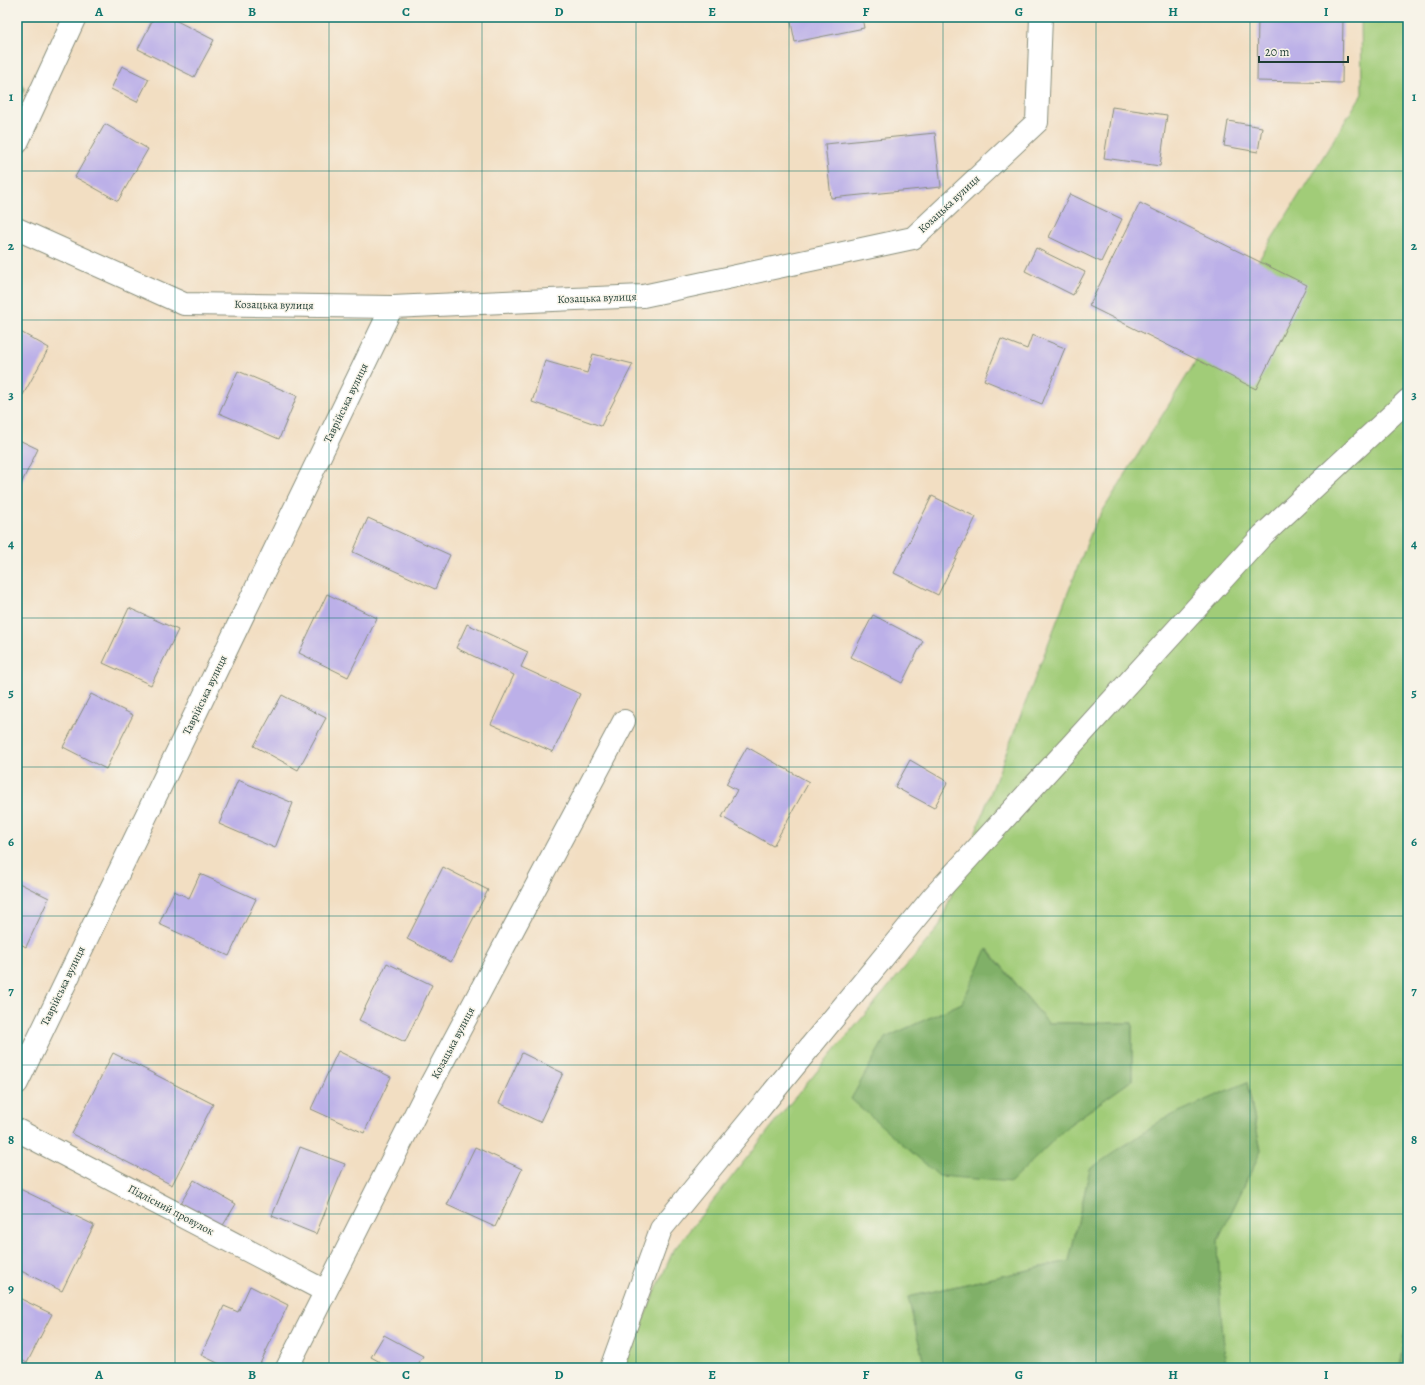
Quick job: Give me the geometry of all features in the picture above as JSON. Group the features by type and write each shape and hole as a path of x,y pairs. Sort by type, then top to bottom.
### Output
{"street":[{"path":"17,143 75,17"},
{"name":"Козацька вулиця","path":"17,229 184,304 392,307 643,296 913,238 1037,122 1041,17"},
{"name":"Таврійська вулиця","path":"17,1082 392,307"},
{"path":"611,1368 661,1229 932,898 1263,535 1408,400"},
{"name":"Козацька вулиця","path":"287,1368 324,1291 425,1095 624,721"},
{"name":"Підлісний провулок","path":"17,1130 324,1291"}],"green space":[{"path":"1361,17 1408,17 1408,1319 1400,1368 1226,1368 1220,1303 1218,1240 1261,1150 1247,1082 1090,1169 1069,1261 908,1297 925,1368 622,1368 673,1251 792,1101 939,927 1094,525 1362,94","holes":["988,949 1048,1023 1132,1023 1132,1080 1069,1125 885,1038 962,1003"]},
{"path":"17,81 25,88 17,105"},
{"path":"987,949 1048,1023 1132,1023 1132,1080 1069,1125 1011,1182 939,1176 851,1099 885,1038 962,1003"},
{"path":"1247,1082 1261,1151 1218,1240 1220,1303 1226,1368 925,1368 908,1297 1069,1261 1090,1169 1163,1119"},
{"path":"1408,1319 1408,1368 1400,1368"}],"building":[{"path":"154,17 169,17 214,40 194,77 138,49"},
{"path":"790,17 862,17 864,28 795,42"},
{"path":"1258,17 1343,17 1342,83 1257,81"},
{"path":"122,66 149,79 137,102 111,89"},
{"path":"1112,107 1167,115 1160,166 1104,158"},
{"path":"1228,121 1262,127 1258,152 1224,146"},
{"path":"105,124 148,149 118,201 75,177"},
{"path":"935,133 941,187 831,198 825,144"},
{"path":"1070,194 1122,219 1101,262 1049,237"},
{"path":"1140,203 1307,285 1256,389 1089,306"},
{"path":"1036,248 1085,272 1073,295 1025,271"},
{"path":"17,330 49,348 23,395 17,392"},
{"path":"1032,335 1065,348 1042,404 984,380 1001,339 1027,349"},
{"path":"593,354 633,364 601,426 532,402 545,361 587,373"},
{"path":"238,371 297,396 279,439 219,413"},
{"path":"17,439 38,449 20,486 17,484"},
{"path":"932,496 976,517 938,595 894,573"},
{"path":"368,518 450,555 435,589 353,552"},
{"path":"327,594 377,618 348,677 299,653"},
{"path":"129,608 178,630 151,685 103,663"},
{"path":"873,615 923,641 902,683 851,657"},
{"path":"467,624 528,652 521,667 580,694 553,752 491,724 514,675 456,648"},
{"path":"91,694 133,715 106,769 63,747"},
{"path":"282,695 326,718 298,770 254,746"},
{"path":"747,747 809,782 773,846 722,817 737,790 726,784"},
{"path":"910,760 948,782 934,808 895,787"},
{"path":"238,780 293,803 275,848 219,824"},
{"path":"443,867 488,890 451,962 407,939"},
{"path":"200,874 256,899 229,956 159,924 174,891 189,898"},
{"path":"17,882 49,898 26,947 17,942"},
{"path":"387,963 432,985 405,1042 359,1020"},
{"path":"338,1051 391,1077 364,1133 311,1109"},
{"path":"113,1053 213,1104 172,1185 72,1134"},
{"path":"522,1053 563,1073 540,1122 499,1103"},
{"path":"300,1147 345,1164 316,1234 272,1216"},
{"path":"475,1147 522,1169 495,1227 447,1205"},
{"path":"194,1180 236,1204 222,1227 181,1203"},
{"path":"18,1188 94,1225 62,1291 17,1269"},
{"path":"250,1286 288,1305 258,1368 228,1368 201,1355 224,1306 238,1312"},
{"path":"17,1297 52,1314 27,1363 17,1358"},
{"path":"384,1335 423,1356 416,1368 391,1368 371,1357"}]}
